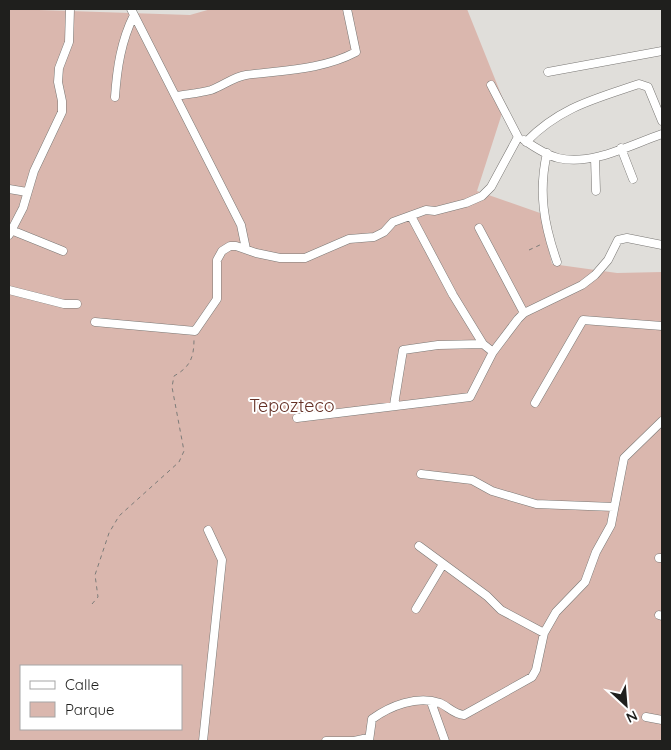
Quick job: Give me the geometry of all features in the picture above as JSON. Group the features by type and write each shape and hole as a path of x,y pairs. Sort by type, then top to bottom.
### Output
{"street":[{"path":"63,251 10,233 23,208 34,171 62,112 58,82 59,68 69,42 70,9"},
{"path":"177,96 213,90 228,80 245,75 286,72 342,59 356,52 347,9"},
{"path":"132,12 177,96 241,225 246,249"},
{"path":"115,97 117,69 125,32 132,12"},
{"path":"548,72 662,51"},
{"path":"491,84 518,137 558,158 577,160 595,158 662,134"},
{"path":"526,142 552,118 566,110 639,84 648,87 662,122"},
{"path":"95,322 195,331 217,300 217,260 222,251 230,246 280,258 305,258 349,239 374,237 384,232 393,222 426,210 448,209 482,196 492,187 518,137"},
{"path":"621,148 634,179"},
{"path":"547,153 542,182 542,205 557,262"},
{"path":"595,158 596,191"},
{"path":"9,189 27,192"},
{"path":"411,216 453,295 483,344 493,352"},
{"path":"479,228 524,313"},
{"path":"297,418 394,405 470,398 493,352 524,313 582,285 595,275 608,260 618,240 627,238 662,245"},
{"path":"9,290 64,304 77,304"},
{"path":"536,403 583,320 662,326"},
{"path":"394,405 403,350 438,345 483,344"},
{"path":"326,741 369,739 372,719 382,712 400,705 420,701 441,704 457,714 464,715 532,676 536,670 544,633 556,612 585,582 596,552 611,525 624,458 662,421"},
{"path":"421,474 472,480 492,491 536,504 614,507"},
{"path":"203,741 222,560 208,530"},
{"path":"419,546 487,596 501,610 544,633"},
{"path":"416,609 443,564"},
{"path":"432,702 445,741"},
{"path":"646,717 662,720"}],"path":[{"path":"529,250 550,241"},
{"path":"92,604 98,597 95,575 109,533 119,516 179,462 184,451 172,387 174,376 187,368 194,353 195,331"}],"green space":[{"name":"Tepozteco","path":"9,9 190,15 211,9 467,9 505,104 477,191 540,213 552,264 617,273 662,272 662,741 9,741"}]}
